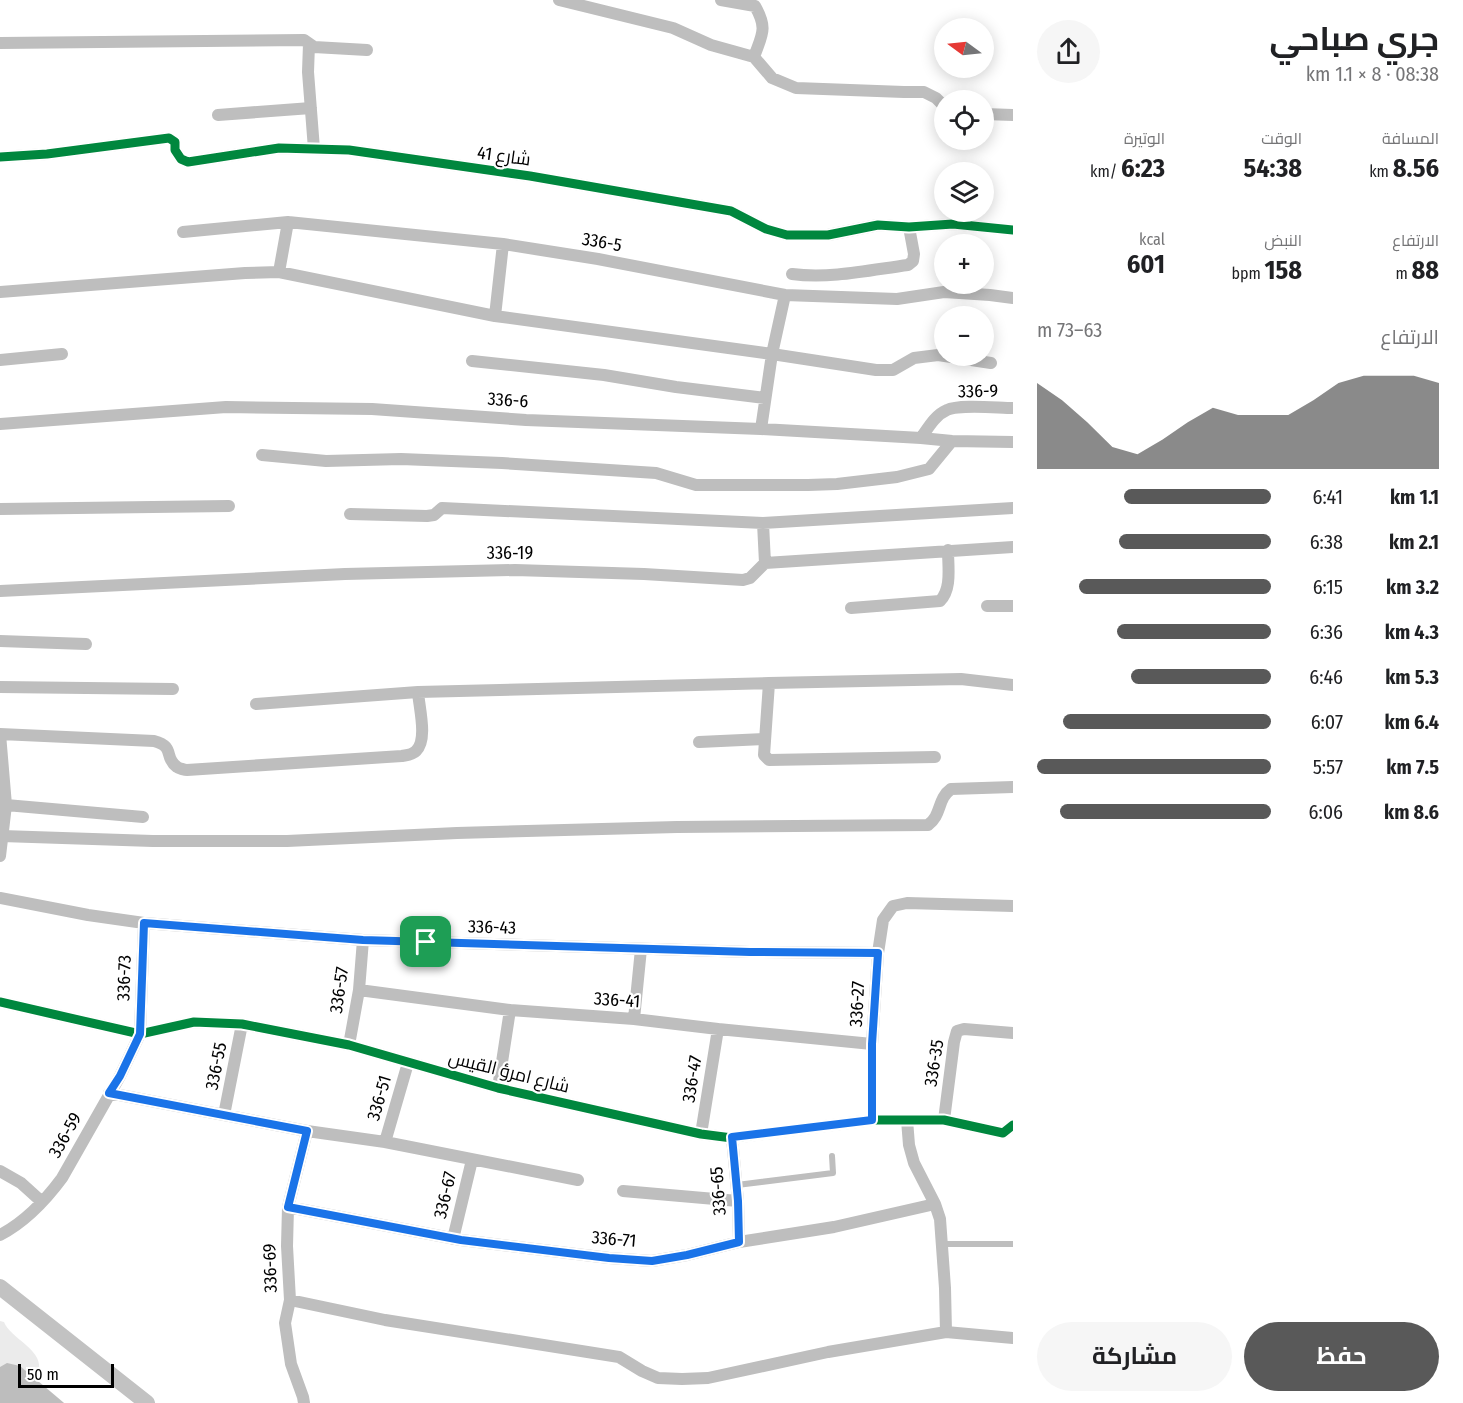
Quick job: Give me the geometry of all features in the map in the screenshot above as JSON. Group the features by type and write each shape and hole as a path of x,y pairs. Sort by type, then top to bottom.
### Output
{"street":[{"path":"559,0 673,28 711,45 754,57 772,78 796,88 924,92 934,97"},
{"path":"721,0 755,6 762,18 763,31 754,57"},
{"path":"0,43 304,40 314,47 367,50"},
{"path":"309,44 308,72 314,149"},
{"path":"219,115 311,108"},
{"path":"994,114 1013,115"},
{"name":"شارع 41","path":"0,157 47,154 169,138 175,142 175,150 181,159 188,162 279,148 349,150 530,176 731,211 766,229 787,236 828,235 878,225 909,227 953,225 1013,230"},
{"path":"279,272 288,222"},
{"name":"336-5","path":"183,232 288,222 503,244 598,259 785,296 897,299 944,292 1013,298"},
{"path":"792,274 808,276 837,274 908,265 913,261 914,254 909,227"},
{"path":"495,316 503,244"},
{"path":"0,292 279,272 495,316 876,370 893,370 914,358 934,356"},
{"path":"761,429 772,354 785,296"},
{"path":"0,360 62,354"},
{"path":"472,361 604,375 765,398"},
{"name":"336-6","path":"0,424 226,407 372,409 526,420 1013,442"},
{"name":"336-9","path":"921,438 934,420 947,410 973,407 1013,408"},
{"path":"262,455 326,461 401,459 644,472 696,484 808,485 897,477 929,469 952,441"},
{"path":"0,509 230,506"},
{"path":"350,514 427,516 434,515 442,508 764,523 1013,508"},
{"path":"764,523 765,563 1013,547"},
{"path":"851,608 940,601 946,595 948,586 948,550"},
{"name":"336-19","path":"0,591 345,574 515,570 742,580 750,578 765,563"},
{"path":"987,606 1013,606"},
{"path":"0,641 86,644"},
{"path":"256,704 418,692 769,683 961,679 1013,685"},
{"path":"769,683 764,755 769,760 935,757"},
{"path":"0,687 173,689"},
{"path":"0,856 6,805 0,734 154,741 163,743 168,749 170,759 177,767 186,770 402,756 418,750 423,736 418,692"},
{"path":"699,742 765,739"},
{"path":"3,836 153,842 287,841 457,833 677,827 928,825 936,819 944,794 951,789 1013,787"},
{"path":"6,805 143,817"},
{"name":"336-43","path":"0,898 144,923 363,940 750,952 878,953"},
{"name":"336-27","path":"872,1120 872,1044 878,953 884,920 893,906 907,903 1013,906"},
{"name":"336-73","path":"140,1034 144,923"},
{"name":"336-57","path":"349,1045 359,990 363,940"},
{"path":"634,1019 641,949"},
{"name":"336-41","path":"359,990 510,1010 634,1019 872,1044"},
{"name":"شارع امرؤ القيس","path":"0,1002 140,1034 194,1022 242,1024 349,1045 498,1088 701,1134 732,1137 872,1120 944,1120 1009,1131"},
{"path":"498,1088 510,1010"},
{"name":"336-55","path":"224,1115 242,1024"},
{"name":"336-47","path":"701,1134 718,1029"},
{"name":"336-35","path":"944,1120 957,1032 964,1029 1013,1033"},
{"name":"336-59","path":"0,1235 31,1214 62,1178 120,1076 140,1034"},
{"name":"336-51","path":"386,1143 408,1063"},
{"path":"109,1093 578,1180"},
{"path":"907,1120 909,1145 914,1163 940,1219 946,1332"},
{"name":"336-69","path":"304,1403 291,1364 285,1323 290,1300 287,1246 288,1207 307,1131"},
{"name":"336-65","path":"732,1137 739,1242"},
{"name":"336-67","path":"453,1239 472,1160"},
{"path":"0,1171 21,1183 42,1203"},
{"path":"623,1191 738,1201"},
{"name":"336-71","path":"288,1207 453,1239 652,1261 739,1242 834,1227 935,1204"},
{"path":"0,1287 147,1403"},
{"path":"290,1300 385,1320 619,1357 658,1378 708,1378 828,1352 946,1332 1013,1338"}],"lane":[{"path":"736,1185 833,1173 832,1156"},
{"path":"942,1244 1013,1244"}],"shaded area":[{"path":"0,1321 4,1322 7,1328 36,1355 39,1369 36,1379 64,1403 0,1403"},
{"path":"7,1363 20,1366 64,1403 0,1403 0,1367"}],"cycle path":[{"path":"0,157 47,154 169,138 175,142 175,150 181,159 188,162 279,148 349,150 530,176 731,211 766,229 787,235 828,235 878,225 909,227 953,224 1013,230"},
{"path":"0,1002 140,1034 194,1022 242,1024 349,1045 498,1088 701,1134 732,1138 872,1120 944,1120 1003,1133 1013,1125"}],"route":[{"path":"144,923 363,940 426,942 750,952 878,953 872,1044 872,1120 732,1137 739,1242 652,1261 461,1240 288,1207 307,1131 109,1093 120,1076 140,1034 144,923"}]}
